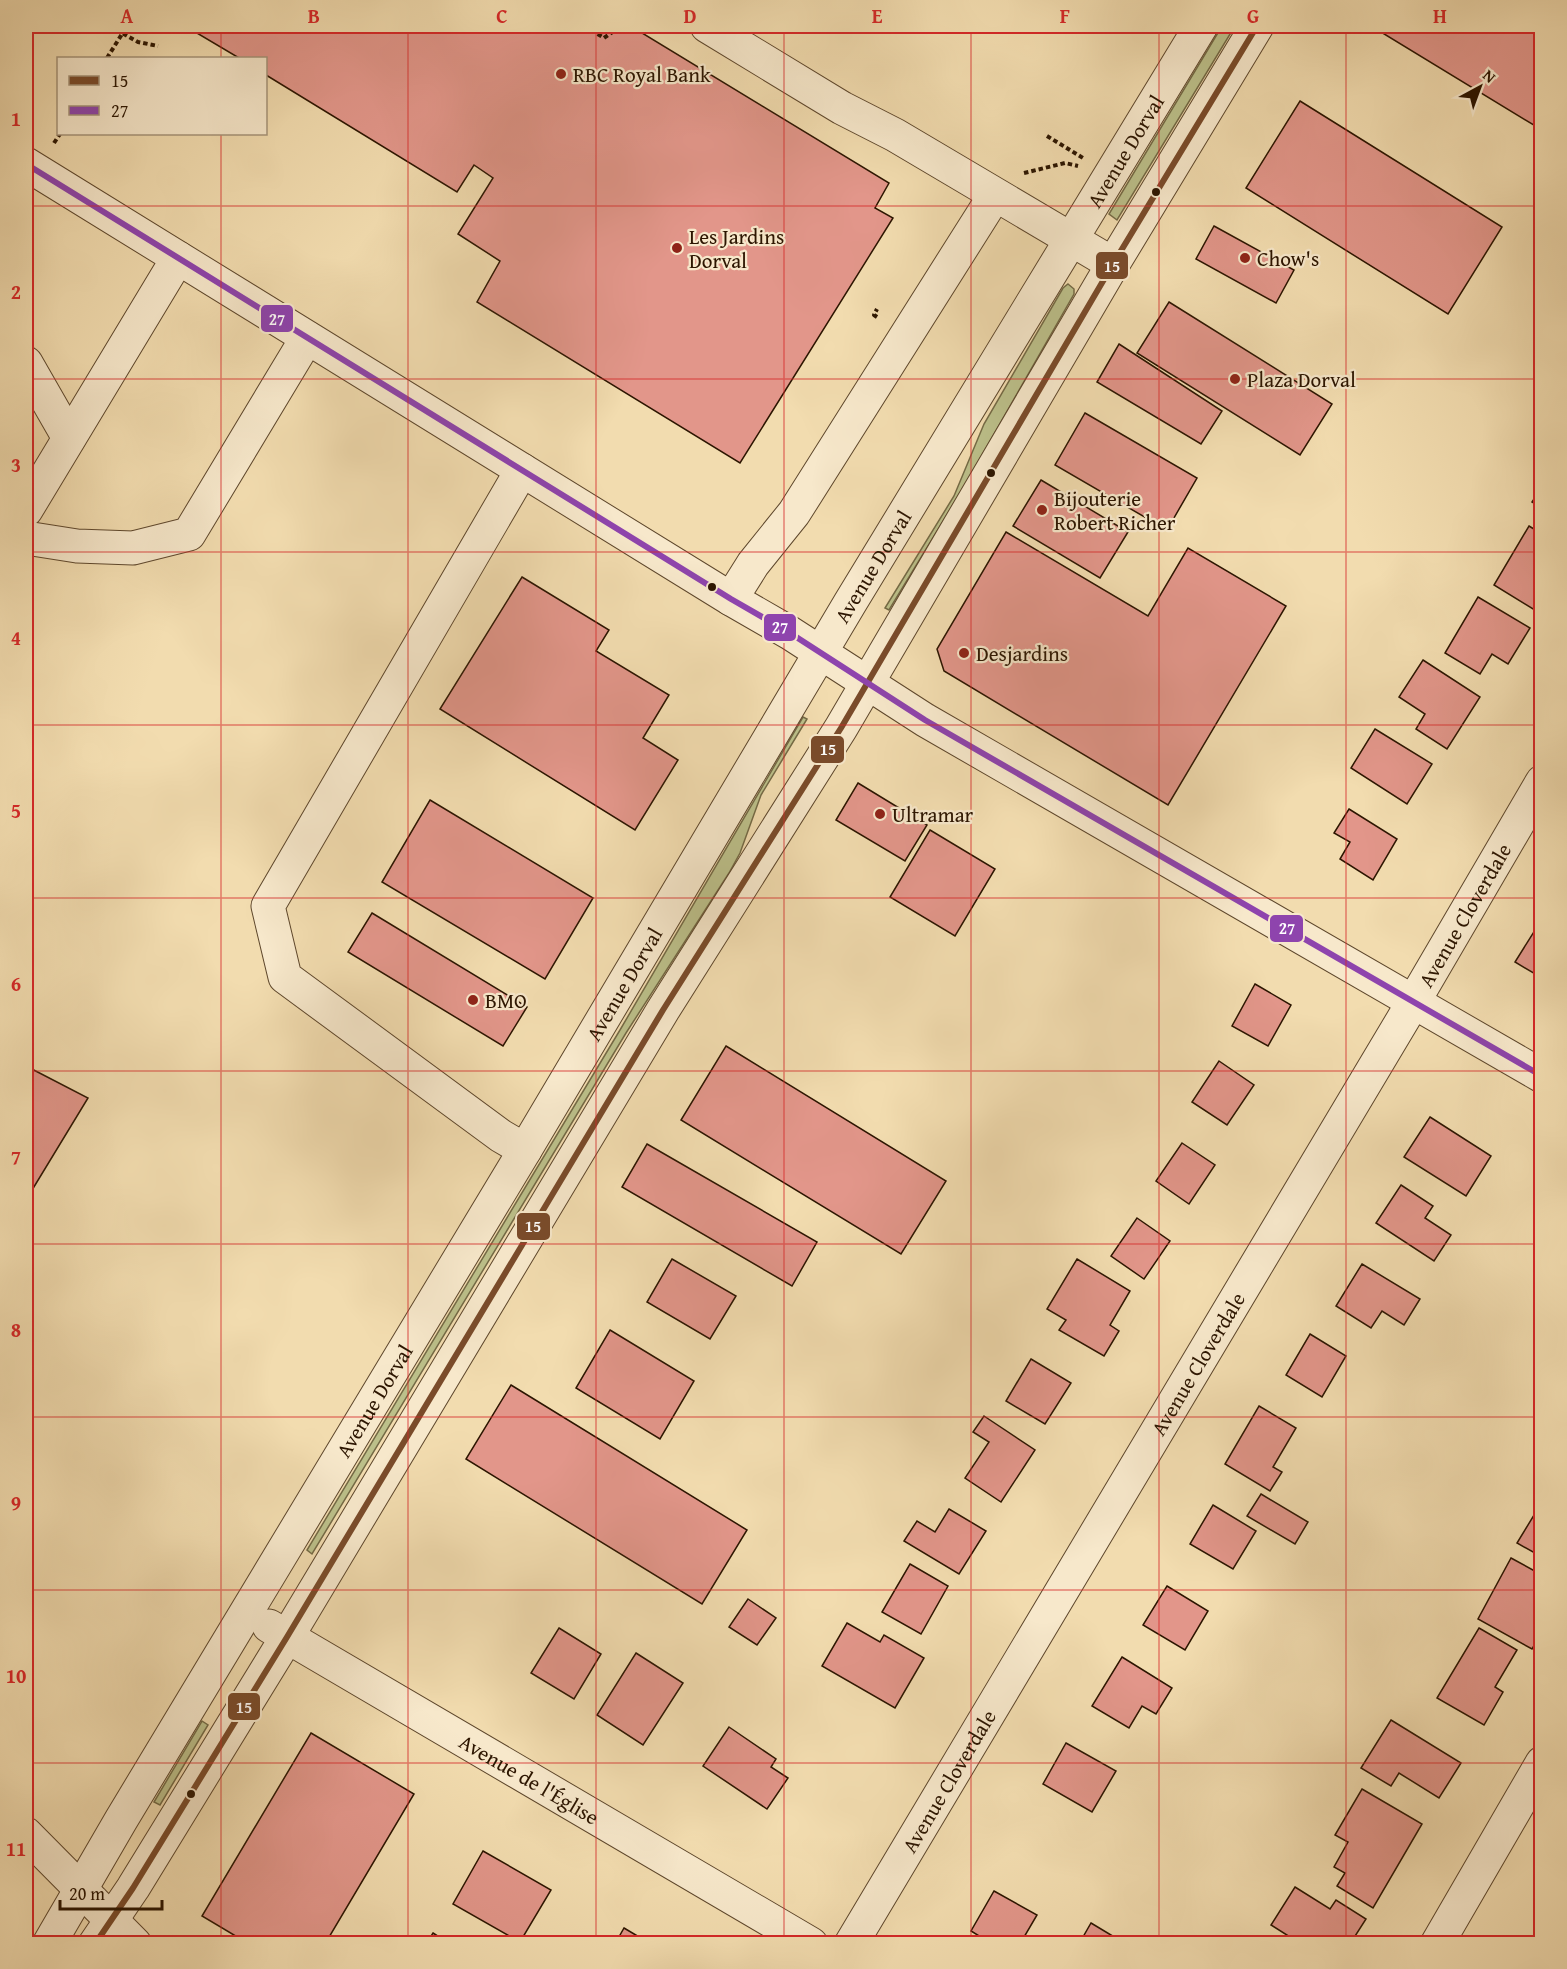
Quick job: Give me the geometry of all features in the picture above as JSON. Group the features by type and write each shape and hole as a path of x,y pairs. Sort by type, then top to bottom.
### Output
{"street":[{"path":"707,26 842,108 895,135 1007,185 1071,240 1113,264"},
{"name":"Avenue Dorval","path":"49,1944 850,603 1201,26"},
{"path":"103,1932 287,1637 663,1010 868,682 1113,264 1257,26"},
{"path":"26,164 868,682 925,720 1542,1076"},
{"path":"731,599 753,564 794,513 1007,185"},
{"path":"26,510 178,258"},
{"path":"26,538 77,546 133,548 189,534 307,338"},
{"path":"26,363 69,438"},
{"path":"522,470 268,906 285,977 501,1136 525,1150"},
{"name":"Avenue Cloverdale","path":"851,1944 1414,1001 1542,782"},
{"name":"Avenue de l'Église","path":"247,1612 811,1944"},
{"path":"1437,1944 1542,1763"},
{"path":"26,1834 80,1889 103,1932 135,1944"}],"path":[{"path":"111,26 138,42 158,46"},
{"path":"107,57 127,26"},
{"path":"585,26 604,38 621,26"},
{"path":"1047,136 1086,160"},
{"path":"1007,185 1065,163 1072,163 1081,168"}],"green space":[{"path":"1222,26 1235,26 1117,220 1109,214"},
{"path":"1068,284 1074,289 1074,294 962,490 889,610 885,608 954,496 984,424 1063,288"},
{"path":"803,717 807,719 761,795 740,853 729,873 626,1033 312,1554 307,1550 620,1030"},
{"path":"202,1721 208,1725 160,1805 154,1802"}],"building":[{"name":"Les Jardins Dorval","path":"185,26 646,26 642,33 889,183 875,208 893,218 740,463 477,302 500,261 458,234 493,178 474,165 457,192 267,76 267,57 237,57"},
{"path":"1371,26 1542,26 1542,130"},
{"path":"1300,101 1502,227 1448,314 1246,188"},
{"path":"1214,226 1294,270 1276,303 1196,259"},
{"name":"Plaza Dorval","path":"1169,302 1332,404 1300,455 1137,353"},
{"path":"1119,344 1222,411 1201,444 1097,382"},
{"path":"1085,413 1197,478 1167,530 1055,465"},
{"path":"1041,480 1128,532 1100,578 1013,526"},
{"path":"1542,487 1542,508 1532,502"},
{"path":"1529,526 1542,534 1542,606 1538,612 1494,585"},
{"path":"1006,532 1148,616 1188,548 1286,606 1168,805 944,671 937,649"},
{"path":"522,577 609,630 596,651 669,695 643,738 678,760 635,830 440,709"},
{"path":"1478,597 1530,628 1508,664 1492,654 1480,674 1445,653"},
{"path":"1423,660 1480,697 1447,749 1416,729 1425,714 1399,697"},
{"path":"1375,729 1432,764 1407,804 1351,768"},
{"path":"858,783 927,825 905,861 836,820"},
{"path":"430,800 593,898 545,979 382,882"},
{"path":"1349,809 1397,839 1373,880 1340,859 1350,842 1334,833"},
{"path":"930,830 995,869 955,936 890,897"},
{"path":"372,913 527,1007 503,1046 348,952"},
{"path":"1542,919 1542,978 1515,962"},
{"path":"1255,984 1291,1005 1268,1046 1232,1026"},
{"path":"726,1046 946,1181 901,1254 681,1120"},
{"path":"1219,1061 1254,1085 1227,1125 1192,1102"},
{"path":"26,1066 88,1098 26,1200"},
{"path":"1430,1117 1491,1156 1466,1196 1404,1157"},
{"path":"1182,1143 1215,1165 1189,1204 1156,1181"},
{"path":"647,1144 817,1242 792,1286 622,1187"},
{"path":"1401,1185 1433,1206 1425,1218 1451,1235 1434,1261 1376,1223"},
{"path":"1137,1218 1170,1241 1144,1279 1111,1256"},
{"path":"672,1259 736,1296 710,1339 647,1302"},
{"path":"1077,1259 1130,1291 1110,1325 1119,1331 1104,1356 1059,1330 1066,1320 1047,1309"},
{"path":"1362,1264 1420,1299 1404,1325 1382,1311 1371,1328 1336,1306"},
{"path":"610,1330 694,1381 660,1439 576,1388"},
{"path":"1310,1334 1346,1356 1322,1397 1286,1375"},
{"path":"1031,1359 1071,1383 1045,1424 1006,1401"},
{"path":"511,1385 747,1530 702,1604 466,1459"},
{"path":"1259,1406 1296,1428 1273,1467 1282,1472 1270,1491 1225,1464"},
{"path":"984,1416 1035,1450 1001,1502 965,1478 989,1442 973,1432"},
{"path":"1261,1494 1308,1522 1295,1544 1247,1516"},
{"path":"1542,1502 1542,1557 1517,1543"},
{"path":"1213,1505 1256,1531 1233,1569 1190,1544"},
{"path":"949,1509 986,1531 959,1574 904,1541 917,1521 935,1532"},
{"path":"1511,1558 1542,1575 1542,1631 1532,1649 1478,1619"},
{"path":"910,1564 948,1586 921,1634 882,1612"},
{"path":"1167,1586 1208,1611 1185,1650 1143,1625"},
{"path":"748,1599 776,1618 757,1645 729,1627"},
{"path":"847,1623 880,1642 884,1635 924,1658 895,1708 822,1666"},
{"path":"559,1628 601,1654 574,1699 531,1673"},
{"path":"1479,1628 1517,1650 1495,1687 1503,1692 1484,1725 1437,1698"},
{"path":"636,1653 683,1683 643,1745 597,1715"},
{"path":"1122,1657 1172,1688 1156,1714 1142,1706 1129,1728 1092,1706"},
{"path":"1391,1720 1461,1763 1439,1798 1399,1773 1391,1786 1361,1768"},
{"path":"729,1727 776,1759 771,1767 788,1778 767,1809 703,1766"},
{"path":"311,1733 414,1794 325,1944 249,1944 202,1916"},
{"path":"1066,1743 1116,1771 1092,1812 1043,1784"},
{"path":"1362,1789 1422,1824 1373,1908 1337,1886 1345,1873 1334,1867 1348,1842 1335,1835"},
{"path":"483,1851 551,1890 520,1942 453,1904"},
{"path":"1295,1887 1330,1909 1336,1900 1366,1919 1350,1944 1301,1944 1271,1925"},
{"path":"994,1891 1037,1915 1020,1944 992,1944 971,1931"},
{"path":"1091,1923 1126,1944 1079,1944"},
{"path":"624,1928 651,1944 615,1944"},
{"path":"433,1933 450,1944 426,1944"}],"transit line":[{"name":"15","path":"95,1944 133,1888 287,1637 663,1010 841,728 1113,264 1257,26"},
{"name":"27","path":"26,164 731,599 790,633 925,720 1542,1076"}],"place":[{"name":"RBC Royal Bank","path":"561,74"},
{"name":"Les Jardins Dorval","path":"677,248"},
{"name":"Chow's","path":"1245,258"},
{"name":"Plaza Dorval","path":"1235,379"},
{"name":"Bijouterie Robert Richer","path":"1042,510"},
{"name":"Desjardins","path":"964,653"},
{"name":"Ultramar","path":"880,814"},
{"name":"BMO","path":"473,1000"}]}
